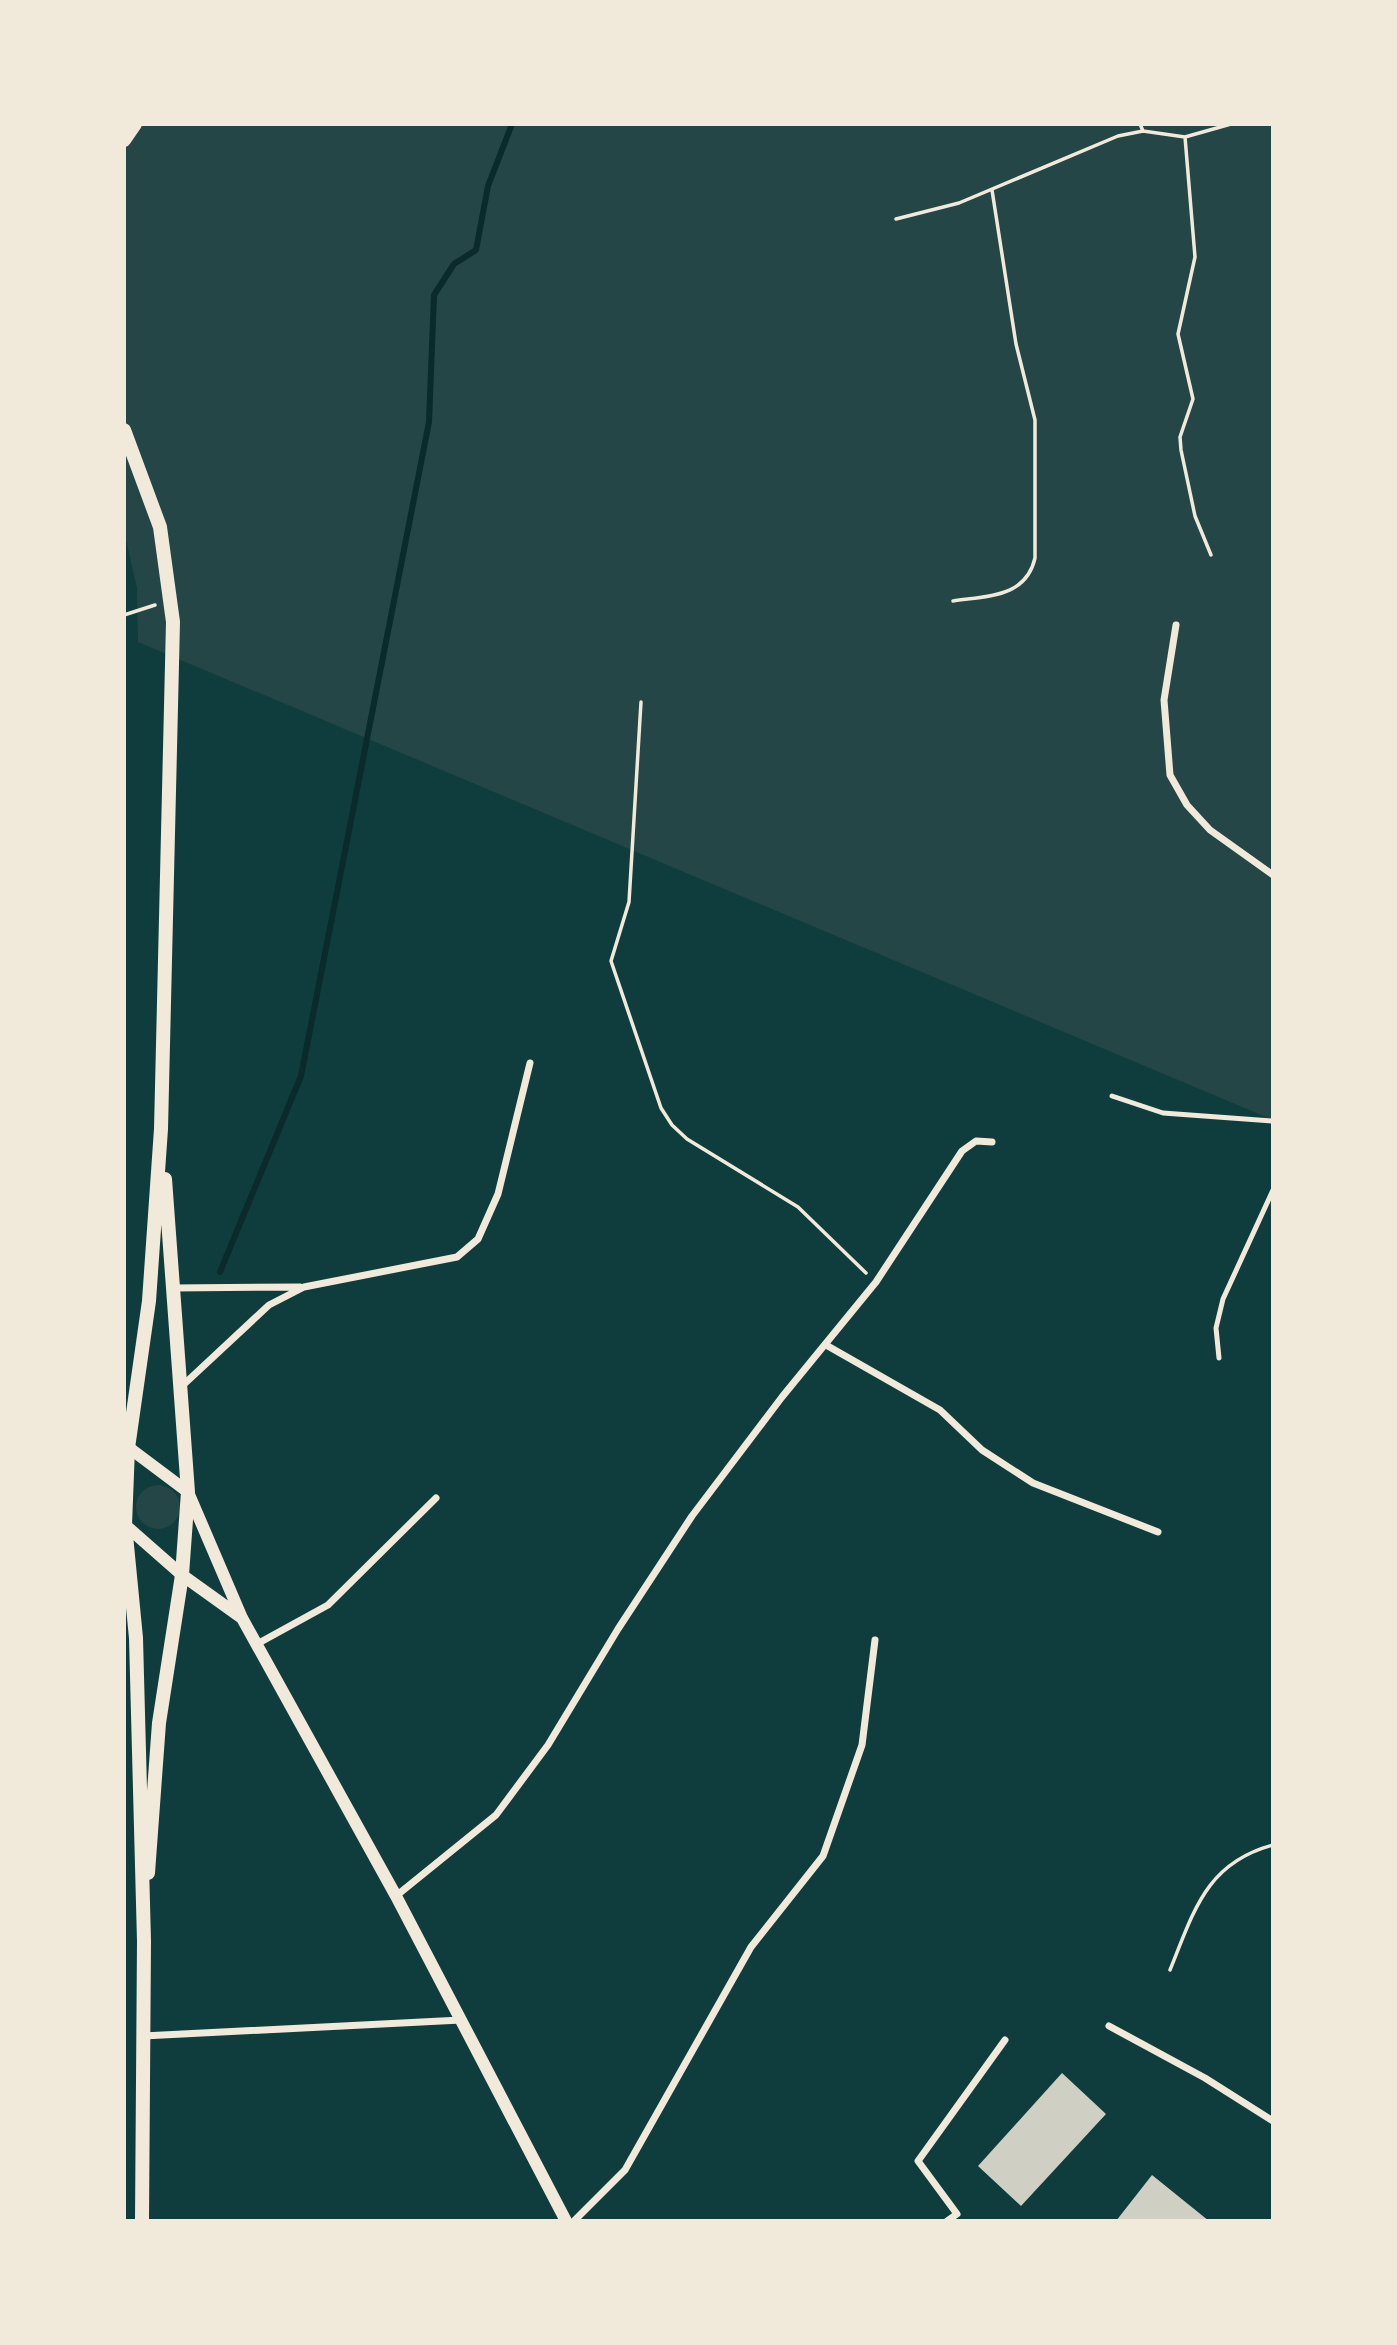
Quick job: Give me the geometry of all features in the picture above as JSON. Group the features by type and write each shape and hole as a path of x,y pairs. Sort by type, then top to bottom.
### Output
{"main road":[{"path":"124,140 135,124"},
{"path":"124,430 160,527 173,622 161,1129 149,1301 126,1446 125,1524 135,1638 144,1941 142,2221"},
{"path":"144,1941 159,1723 182,1575 188,1492 161,1129"},
{"path":"124,1401 137,1387"}],"street":[{"path":"1176,625 1164,700 1170,775 1187,805 1210,830 1272,872"},
{"path":"173,1288 304,1287 457,1257 478,1239 498,1194 530,1063"},
{"path":"396,1896 496,1815 548,1745 618,1629 692,1516 876,1282 962,1151 976,1141 992,1142"},
{"path":"181,1387 270,1305 304,1287"},
{"path":"826,1345 940,1410 982,1450 1033,1482 1158,1532"},
{"path":"126,1446 188,1492 242,1618 396,1896 566,2221"},
{"path":"257,1644 328,1605 436,1498"},
{"path":"125,1524 182,1575 242,1618"},
{"path":"574,2221 625,2170 751,1947 823,1856 862,1745 875,1640"},
{"path":"143,2036 461,2020"},
{"path":"1109,2026 1205,2078 1273,2121"},
{"path":"947,2221 960,2218 918,2161 1005,2040"}],"lane":[{"path":"1112,1096 1163,1114 1273,1121"},
{"path":"1219,1358 1216,1328 1223,1299 1273,1190"}],"path":[{"path":"1140,124 1143,131"},
{"path":"895,219 958,203 1118,136 1143,131 1185,137 1231,124"},
{"path":"1185,137 1195,257 1178,334 1180,353 1192,384 1193,399 1180,437 1195,516 1211,555"},
{"path":"953,601 1005,594 1027,579 1035,558 1035,420 1016,344 992,190"},
{"path":"124,615 171,601"},
{"path":"640,702 629,902 613,945 611,961 661,1108 672,1125 687,1139 798,1207 876,1282"},
{"path":"1170,1970 1207,1885 1229,1864 1252,1850 1273,1845"}],"shaded area":[{"path":"124,124 1273,124 1273,1120 138,642 137,588 124,531"},
{"path":"158,1485 173,1492 180,1507 173,1522 158,1529 143,1522 136,1507 143,1492"}],"building":[{"path":"1062,2073 1106,2114 1021,2206 978,2166"},
{"path":"1152,2175 1209,2221 1116,2221"}],"waterway":[{"path":"220,1272 301,1076 429,422 434,295 454,264 476,250 488,186 512,124"}]}
